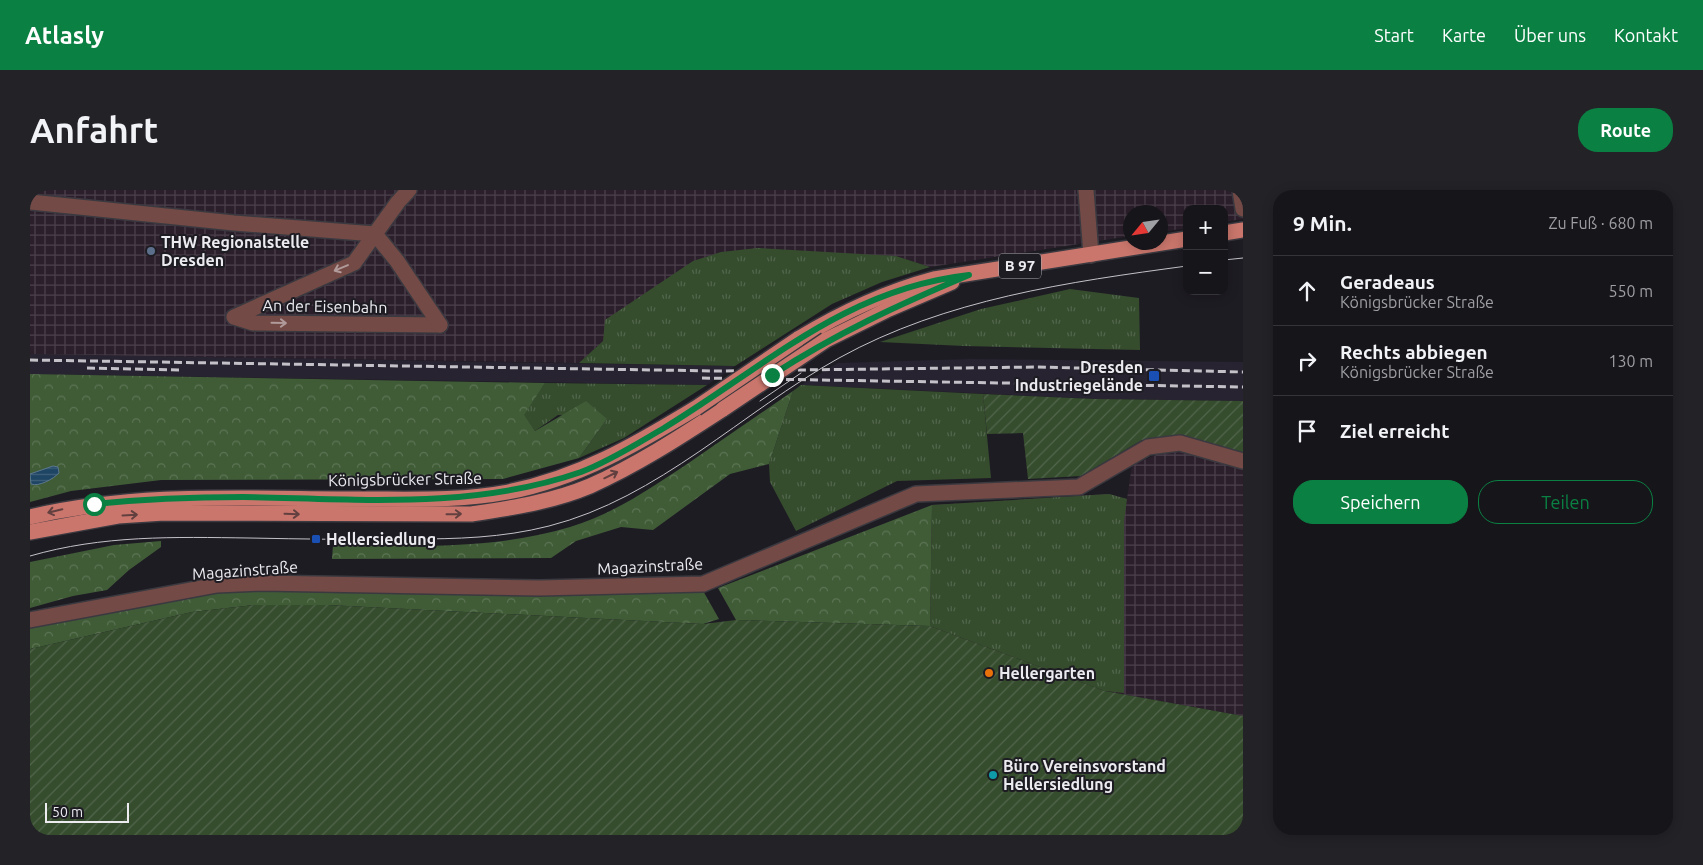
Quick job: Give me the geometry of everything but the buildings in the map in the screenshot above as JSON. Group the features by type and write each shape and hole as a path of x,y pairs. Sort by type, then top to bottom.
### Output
{"main road":[{"path":"1228,233 1243,230"},
{"name":"Königsbrücker Straße","path":"30,517 94,504 154,498 428,499 508,492 583,471 643,441 829,320 883,295 934,279 1183,241"},
{"name":"Königsbrücker Straße","path":"30,532 118,516 164,513 461,514 503,509 545,500 589,486 633,465 723,409 826,340 889,309 969,275"}],"street":[{"path":"30,202 234,223 374,234 409,190"},
{"path":"1086,190 1092,255"},
{"path":"1240,190 1243,209"},
{"name":"An der Eisenbahn","path":"374,234 397,261 440,325 253,323 234,317 354,263 374,234"},
{"name":"Magazinstraße","path":"30,620 217,586 244,584 540,588 703,584 916,494 1079,487 1148,447 1180,443 1243,461"}],"shaded area":[{"path":"30,190 1243,190 1243,219 1228,221 1228,205 1183,205 1183,229 1168,231 1168,205 1123,205 1123,237 930,267 896,256 849,255 604,341 579,363 30,354"},
{"path":"30,354 735,366 707,385 30,374"},
{"path":"970,359 1243,362 1243,401 1095,399 801,385 838,363"},
{"path":"1166,451 1185,451 1243,469 1243,716 1105,691 930,626 932,505 1109,494 1127,499 1132,465"}],"green space":[{"path":"758,248 896,256 930,267 882,282 832,304 735,366 579,363 603,341 605,320 693,261 721,252"},
{"path":"1070,289 1139,298 1140,350 880,342 981,309"},
{"path":"30,374 545,383 524,415 535,431 586,401 607,419 579,458 503,479 161,480 71,491 30,502"},
{"path":"545,383 707,385 624,438 579,458 607,419 558,415 535,431 523,415"},
{"path":"801,385 983,394 991,478 897,481 796,531 770,482 769,464 793,391"},
{"path":"793,391 769,464 730,474 653,530 621,527 576,541 551,558 332,559 333,545 422,546 482,543 512,540 541,534 587,521 619,507 649,489"},
{"path":"983,394 1095,399 1243,401 1243,452 1184,438 1142,440 1081,476 1028,479 1023,433 987,434"},
{"path":"1109,494 1127,499 1124,521 1124,693 1105,691 930,626 932,505"},
{"path":"932,505 930,626 736,620 718,588"},
{"path":"161,541 161,547 129,570 107,590 73,596 30,608 30,562 114,545"},
{"path":"213,589 702,589 719,619 703,624 328,605 254,605 192,612 30,649 30,622"},
{"path":"254,605 328,605 703,624 736,620 930,626 1105,691 1243,716 1243,835 30,835 30,649 192,612"}],"water":[{"path":"53,466 58,467 59,473 50,480 34,485 31,484 30,474"}],"tram line":[{"path":"1228,260 1243,258"},
{"path":"30,556 84,544 139,539 194,537 444,539 514,533 549,526 589,513 627,496 664,475 803,380 839,358 880,338 922,321 1008,296 1097,279 1183,267"},
{"path":"760,401 801,373"}],"railway":[{"path":"30,360 717,371 1036,367 1243,372"},
{"path":"87,368 180,370"},
{"path":"702,378 1243,387"}],"place":[{"name":"THW Regionalstelle Dresden","path":"151,251"},
{"name":"Dresden Industriegelände","path":"1154,376"},
{"name":"Hellersiedlung","path":"316,539"},
{"name":"Hellergarten","path":"989,673"},
{"name":"Büro Vereinsvorstand Hellersiedlung","path":"993,775"}],"route":[{"path":"94,504 154,498 206,497 428,499 470,497 508,492 583,471 643,441 829,320 856,306 908,286 934,279 969,275 863,321 816,346 772,375"}]}
